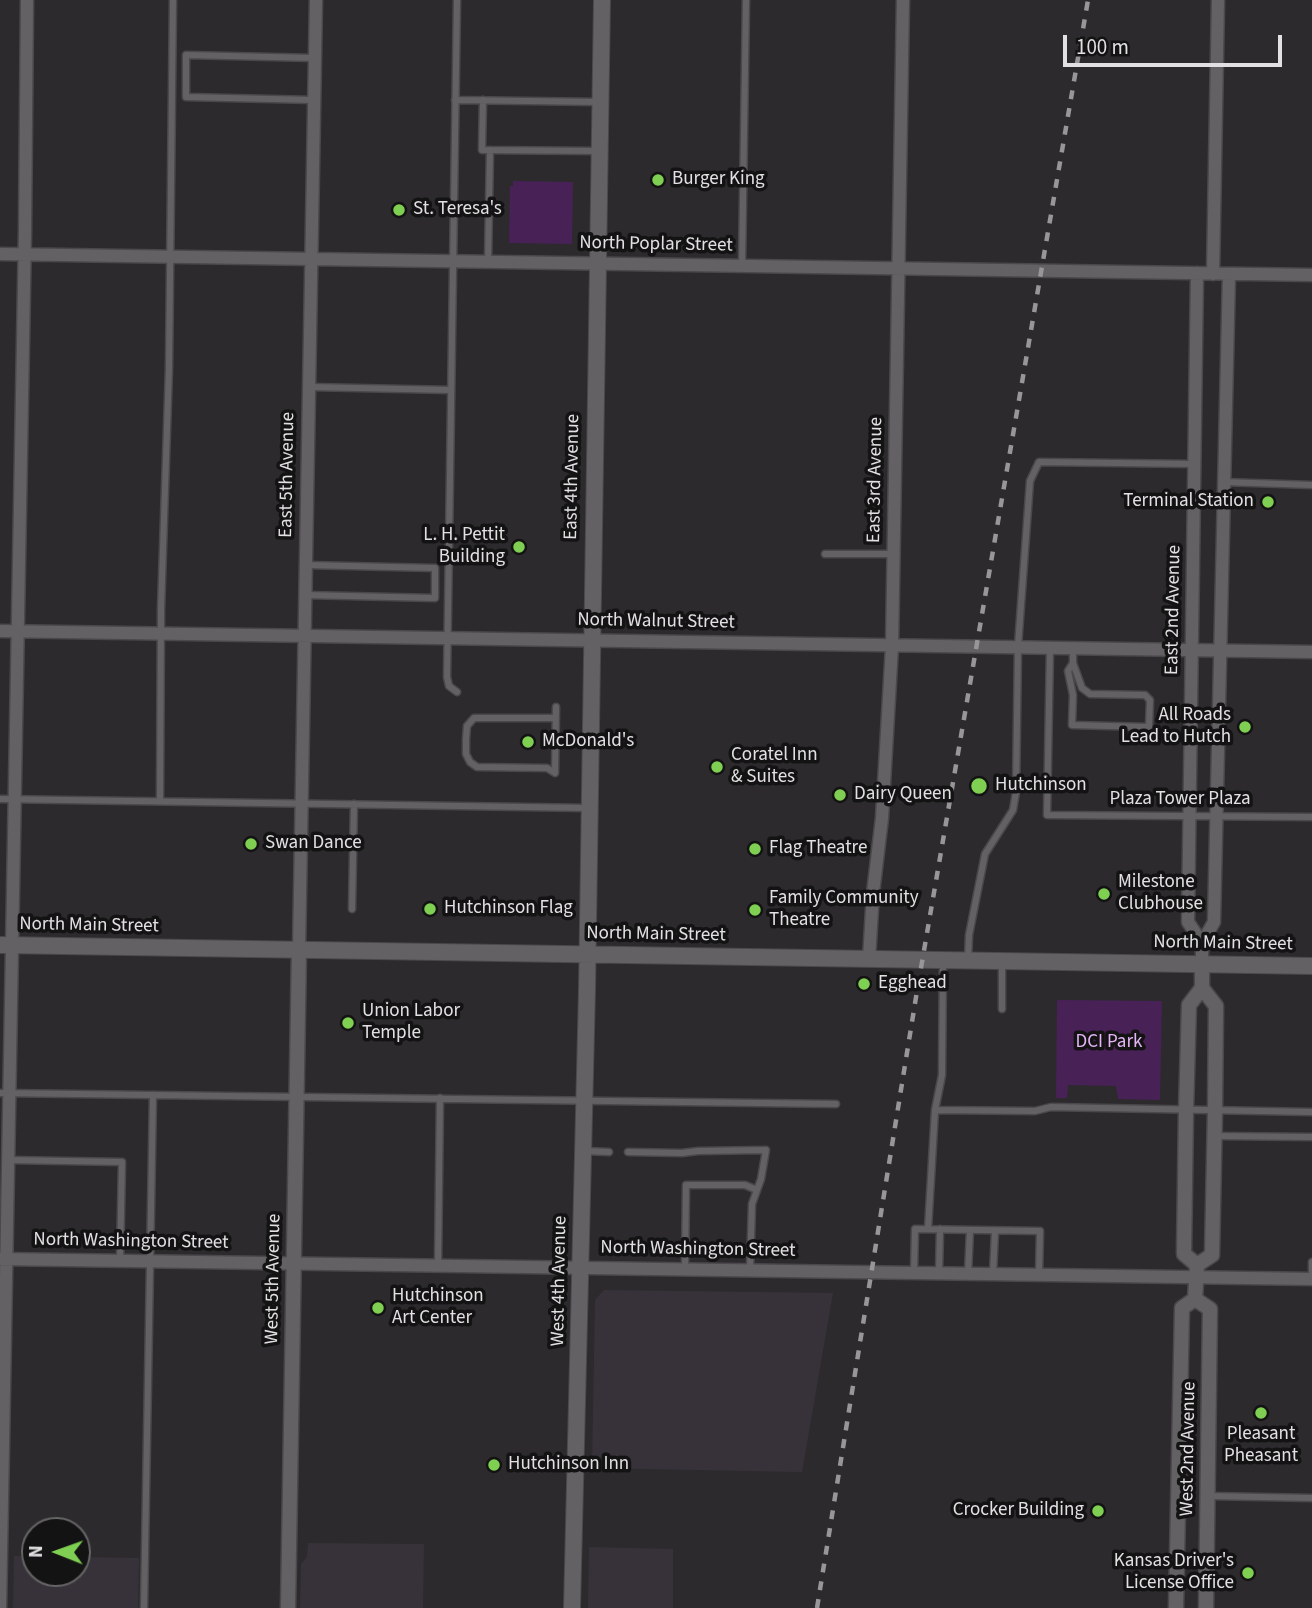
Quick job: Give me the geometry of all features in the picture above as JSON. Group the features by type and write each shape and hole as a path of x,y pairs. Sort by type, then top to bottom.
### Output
{"main road":[{"name":"East 4th Avenue","path":"587,955 602,0"},
{"name":"North Main Street","path":"6,945 1312,966"},
{"name":"West 4th Avenue","path":"572,1608 587,955"}],"street":[{"path":"0,1608 3,1259 9,1160 5,1093 6,945 15,800 27,0"},
{"name":"East 5th Avenue","path":"299,950 316,0"},
{"name":"East 3rd Avenue","path":"869,959 873,892 882,818 892,646 903,0"},
{"path":"1213,274 1218,0"},
{"name":"North Poplar Street","path":"0,254 1312,275"},
{"name":"East 2nd Avenue","path":"1197,274 1188,922 1202,943"},
{"name":"East 2nd Avenue","path":"1202,964 1202,943 1214,922 1229,274"},
{"name":"North Walnut Street","path":"0,631 1312,652"},
{"name":"West 5th Avenue","path":"288,1608 299,950"},
{"name":"West 2nd Avenue","path":"1196,1271 1212,1255 1216,1006 1202,988 1202,964"},
{"name":"West 2nd Avenue","path":"1195,1299 1196,1271 1184,1254 1186,1110 1189,1004 1202,988"},
{"name":"North Washington Street","path":"3,1259 993,1275 1196,1271 1312,1279"},
{"name":"West 2nd Avenue","path":"1195,1299 1210,1308 1206,1608"},
{"name":"West 2nd Avenue","path":"1176,1608 1182,1308 1195,1299"}],"lane":[{"path":"160,802 173,0"},
{"path":"457,0 447,677 449,686 457,692"},
{"path":"742,265 746,0"},
{"path":"314,100 186,97 186,55 315,58"},
{"path":"455,100 601,102"},
{"path":"483,100 482,150 600,151"},
{"path":"488,262 490,150"},
{"path":"309,387 451,390"},
{"path":"968,961 969,934 985,854 1013,810 1016,792 1018,646 1030,481 1039,462 1195,464"},
{"path":"1223,482 1312,485"},
{"path":"825,554 894,554"},
{"path":"305,595 435,598 435,568 306,565"},
{"name":"Plaza Tower Plaza","path":"1050,648 1047,815 1312,817"},
{"path":"1073,648 1073,663 1082,688 1090,694 1145,695 1150,700 1149,727 1072,725 1073,695 1068,671 1073,663"},
{"path":"555,718 474,718 467,726 467,754 470,762 477,767 547,768 555,773 556,707"},
{"path":"0,799 590,808"},
{"path":"352,909 354,804"},
{"path":"928,1229 935,1110 942,1075 943,960"},
{"path":"1002,961 1002,1009"},
{"path":"5,1093 836,1104"},
{"path":"144,1608 153,1095"},
{"path":"438,1265 440,1098"},
{"path":"935,1110 1035,1111 1051,1107 1312,1112"},
{"path":"1214,1136 1312,1137"},
{"path":"628,1152 766,1150 752,1204 750,1270"},
{"path":"583,1151 609,1152"},
{"path":"9,1160 122,1162 120,1261"},
{"path":"685,1269 686,1185 745,1185 757,1190"},
{"path":"914,1273 915,1229 940,1229 1040,1231 1039,1275"},
{"path":"939,1273 940,1229"},
{"path":"968,1274 970,1230"},
{"path":"993,1275 995,1231"},
{"path":"1312,1262 1312,1279"},
{"path":"1207,1496 1312,1498"}],"shaded area":[{"path":"604,1290 833,1293 802,1472 592,1468 595,1300"},
{"path":"308,1543 424,1544 423,1608 300,1608 301,1564 307,1557"},
{"path":"589,1547 673,1549 673,1608 588,1608"},
{"path":"14,1556 21,1556 21,1587 91,1587 91,1557 139,1558 138,1608 13,1608"}],"green space":[{"path":"513,181 573,182 572,244 509,243 510,186 513,186"},
{"name":"DCI Park","path":"1057,1000 1162,1001 1160,1100 1118,1099 1116,1086 1068,1085 1067,1098 1056,1098"}],"railway":[{"path":"817,1608 917,991 1088,0"}],"place":[{"name":"Burger King","path":"658,180"},
{"name":"St. Teresa's","path":"399,210"},
{"name":"Terminal Station","path":"1268,502"},
{"name":"L. H. Pettit Building","path":"519,547"},
{"name":"All Roads Lead to Hutch","path":"1245,727"},
{"name":"McDonald's","path":"528,742"},
{"name":"Coratel Inn & Suites","path":"717,767"},
{"name":"Hutchinson","path":"979,786"},
{"name":"Dairy Queen","path":"840,795"},
{"name":"Swan Dance","path":"251,844"},
{"name":"Flag Theatre","path":"755,849"},
{"name":"Milestone Clubhouse","path":"1104,894"},
{"name":"Hutchinson Flag","path":"430,909"},
{"name":"Family Community Theatre","path":"755,910"},
{"name":"Egghead","path":"864,984"},
{"name":"Union Labor Temple","path":"348,1023"},
{"name":"Hutchinson Art Center","path":"378,1308"},
{"name":"Pleasant Pheasant","path":"1261,1413"},
{"name":"Hutchinson Inn","path":"494,1465"},
{"name":"Crocker Building","path":"1098,1511"},
{"name":"Kansas Driver's License Office","path":"1248,1573"}]}
